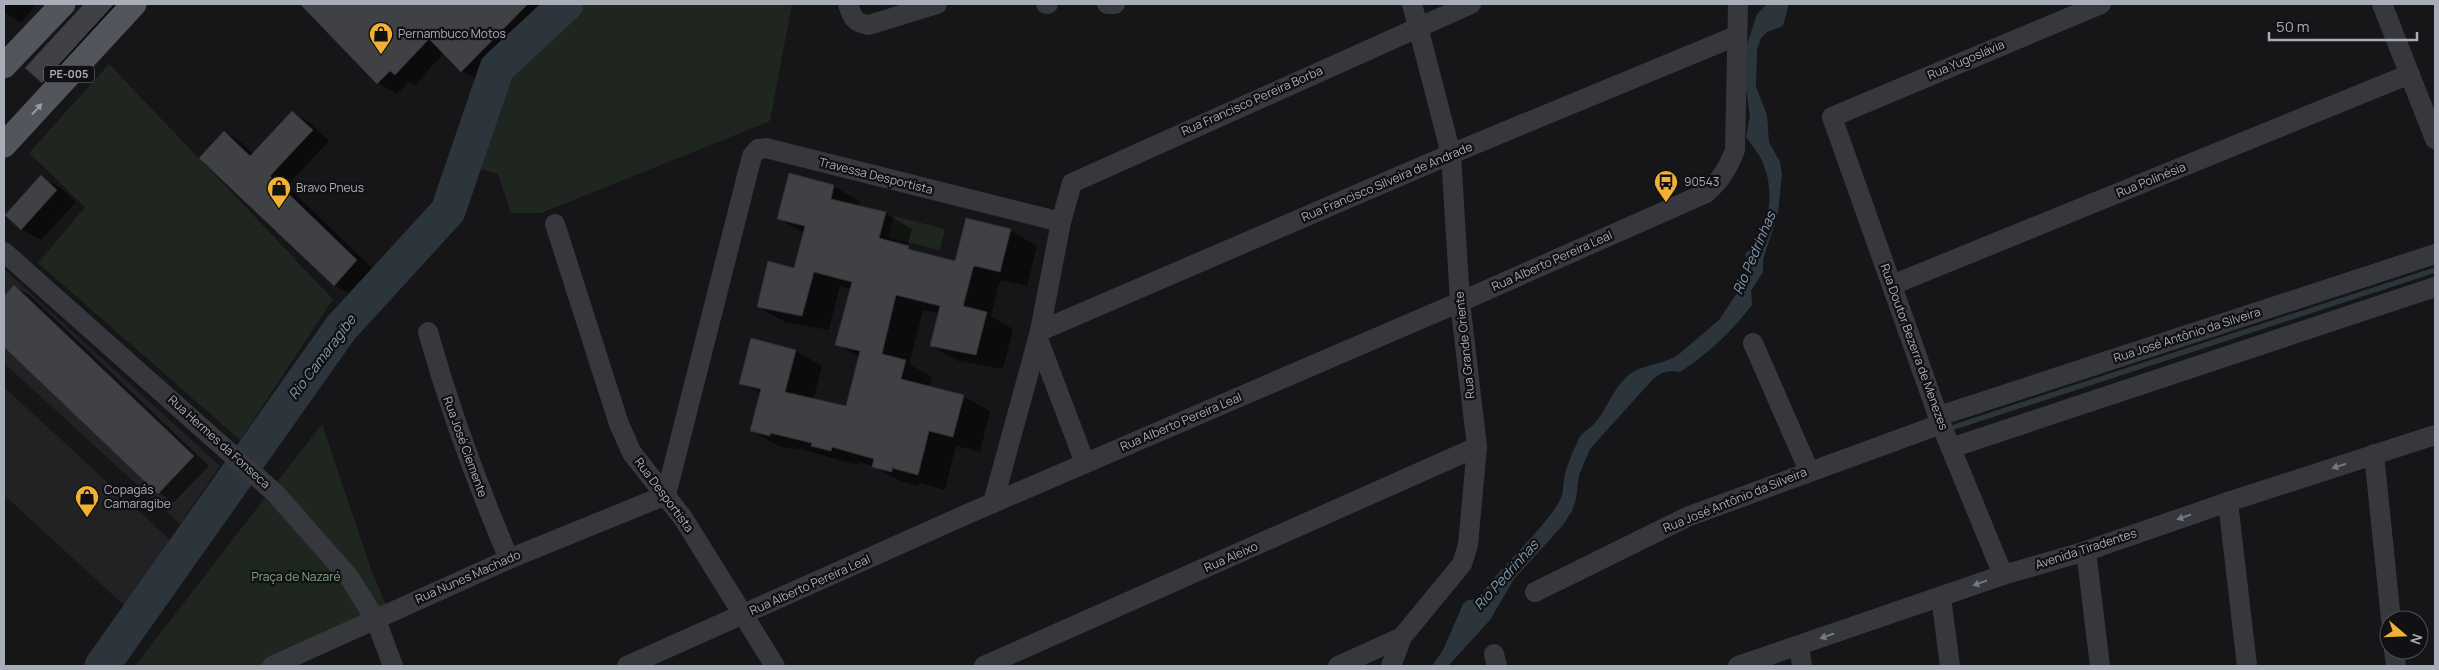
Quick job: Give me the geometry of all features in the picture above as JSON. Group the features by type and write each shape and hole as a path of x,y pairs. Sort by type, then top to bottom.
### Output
{"main road":[{"path":"8,53 63,4"},
{"name":"PE-005","path":"4,145 134,4"}],"street":[{"path":"848,4 852,18 860,24 869,25 937,4"},
{"path":"1107,4 1114,4"},
{"name":"Rua Grande Oriente","path":"1391,666 1402,637 1462,564 1468,545 1477,447 1460,302 1451,154 1412,4"},
{"name":"Rua Francisco Pereira Borba","path":"1061,222 1072,182 1418,26 1471,4"},
{"path":"1736,36 1738,4"},
{"name":"Rua Yugoslávia","path":"1832,117 2101,4"},
{"path":"2382,4 2435,139"},
{"name":"Rua Francisco Silveira de Andrade","path":"1039,335 1451,154 1736,36"},
{"name":"Rua Alberto Pereira Leal","path":"627,666 993,503 1460,302 1706,193 1728,169 1734,150 1736,36"},
{"name":"Rua Polinésia","path":"1892,285 2410,74"},
{"name":"Rua Doutor Bezerra de Menezes","path":"1832,117 1940,420 2003,575"},
{"name":"Travessa Desportista","path":"666,494 752,156 758,149 766,148 1061,222"},
{"path":"993,503 1039,335 1061,222"},
{"name":"Rua Desportista","path":"554,224 619,424 632,452 646,472 666,494 700,544 775,666"},
{"name":"Rua Hermes da Fonseca","path":"4,252 229,450 275,493 349,577 376,620 393,666"},
{"name":"Rua José Antônio da Silveira","path":"1535,592 1687,517 1940,420 2435,254"},
{"path":"1951,448 2435,288"},
{"name":"Rua José Clemente","path":"428,332 450,410 508,559"},
{"path":"1039,335 1085,463"},
{"path":"1753,343 1808,471"},
{"name":"Avenida Tiradentes","path":"1738,666 2003,575 2086,551 2228,502 2435,435"},
{"name":"Rua Aleixo","path":"984,666 1477,447"},
{"path":"2374,454 2390,610"},
{"name":"Rua Nunes Machado","path":"272,666 508,559 666,494"},
{"path":"2228,502 2246,666"},
{"path":"2086,551 2100,666"},
{"path":"1941,596 1950,666"},
{"path":"1338,666 1402,637"},
{"path":"1799,646 1802,666"}],"shaded area":[{"path":"4,269 220,466 180,524 4,363"},
{"name":"Copagás Camaragibe","path":"4,387 170,540 125,606 4,495"}],"green space":[{"path":"566,4 792,4 770,121 541,213 511,213 498,174 464,165 497,68"},
{"path":"109,64 333,299 240,440 38,263 85,207 29,153"},
{"path":"894,216 945,229 940,250 889,238"},
{"name":"Praça de Nazaré","path":"322,424 371,569 389,612 278,666 135,666"}],"water":[{"name":"Rio Pedrinhas","path":"1767,4 1789,4 1783,26 1767,32 1761,38 1757,50 1756,87 1767,115 1769,142 1780,162 1782,174 1778,213 1763,260 1763,272 1751,291 1752,305 1728,333 1700,358 1680,372 1662,373 1653,379 1590,449 1579,475 1576,499 1572,511 1563,525 1514,579 1490,620 1448,666 1432,666 1443,650 1463,604 1468,600 1478,599 1554,510 1561,498 1566,470 1578,440 1599,418 1621,383 1638,369 1678,355 1719,320 1737,293 1749,262 1745,254 1761,234 1769,208 1768,181 1765,169 1758,154 1746,137 1750,116 1744,54 1757,14"}],"building":[{"path":"84,4 114,4 42,83 25,68"},
{"path":"300,4 528,4 461,72 429,39 395,75 390,71 377,84"},
{"name":"Bravo Pneus","path":"292,111 313,130 270,176 357,260 334,286 199,158 224,131 250,156"},
{"path":"789,173 834,185 831,199 886,212 879,238 909,246 908,249 955,261 966,218 1011,229 1000,272 975,266 973,268 963,306 987,312 976,355 930,346 940,306 896,295 882,354 906,360 901,379 964,395 953,437 929,431 918,475 892,468 892,472 872,467 874,459 832,447 831,451 811,446 812,443 770,433 770,436 750,431 761,389 739,384 751,338 796,350 785,392 846,406 860,351 835,345 852,282 814,272 802,316 757,307 768,261 794,268 805,226 777,219"},
{"path":"41,175 57,190 21,230 5,215"},
{"path":"14,285 194,456 158,494 4,347 4,296"}],"waterway":[{"name":"Rio Camaragibe","path":"102,666 341,328 448,211 497,68 566,4"},
{"path":"1954,427 2435,270"}],"place":[{"name":"Pernambuco Motos","path":"381,55"},
{"name":"90543","path":"1666,203"},
{"name":"Bravo Pneus","path":"279,209"},
{"name":"Copagás Camaragibe","path":"87,518"}]}
